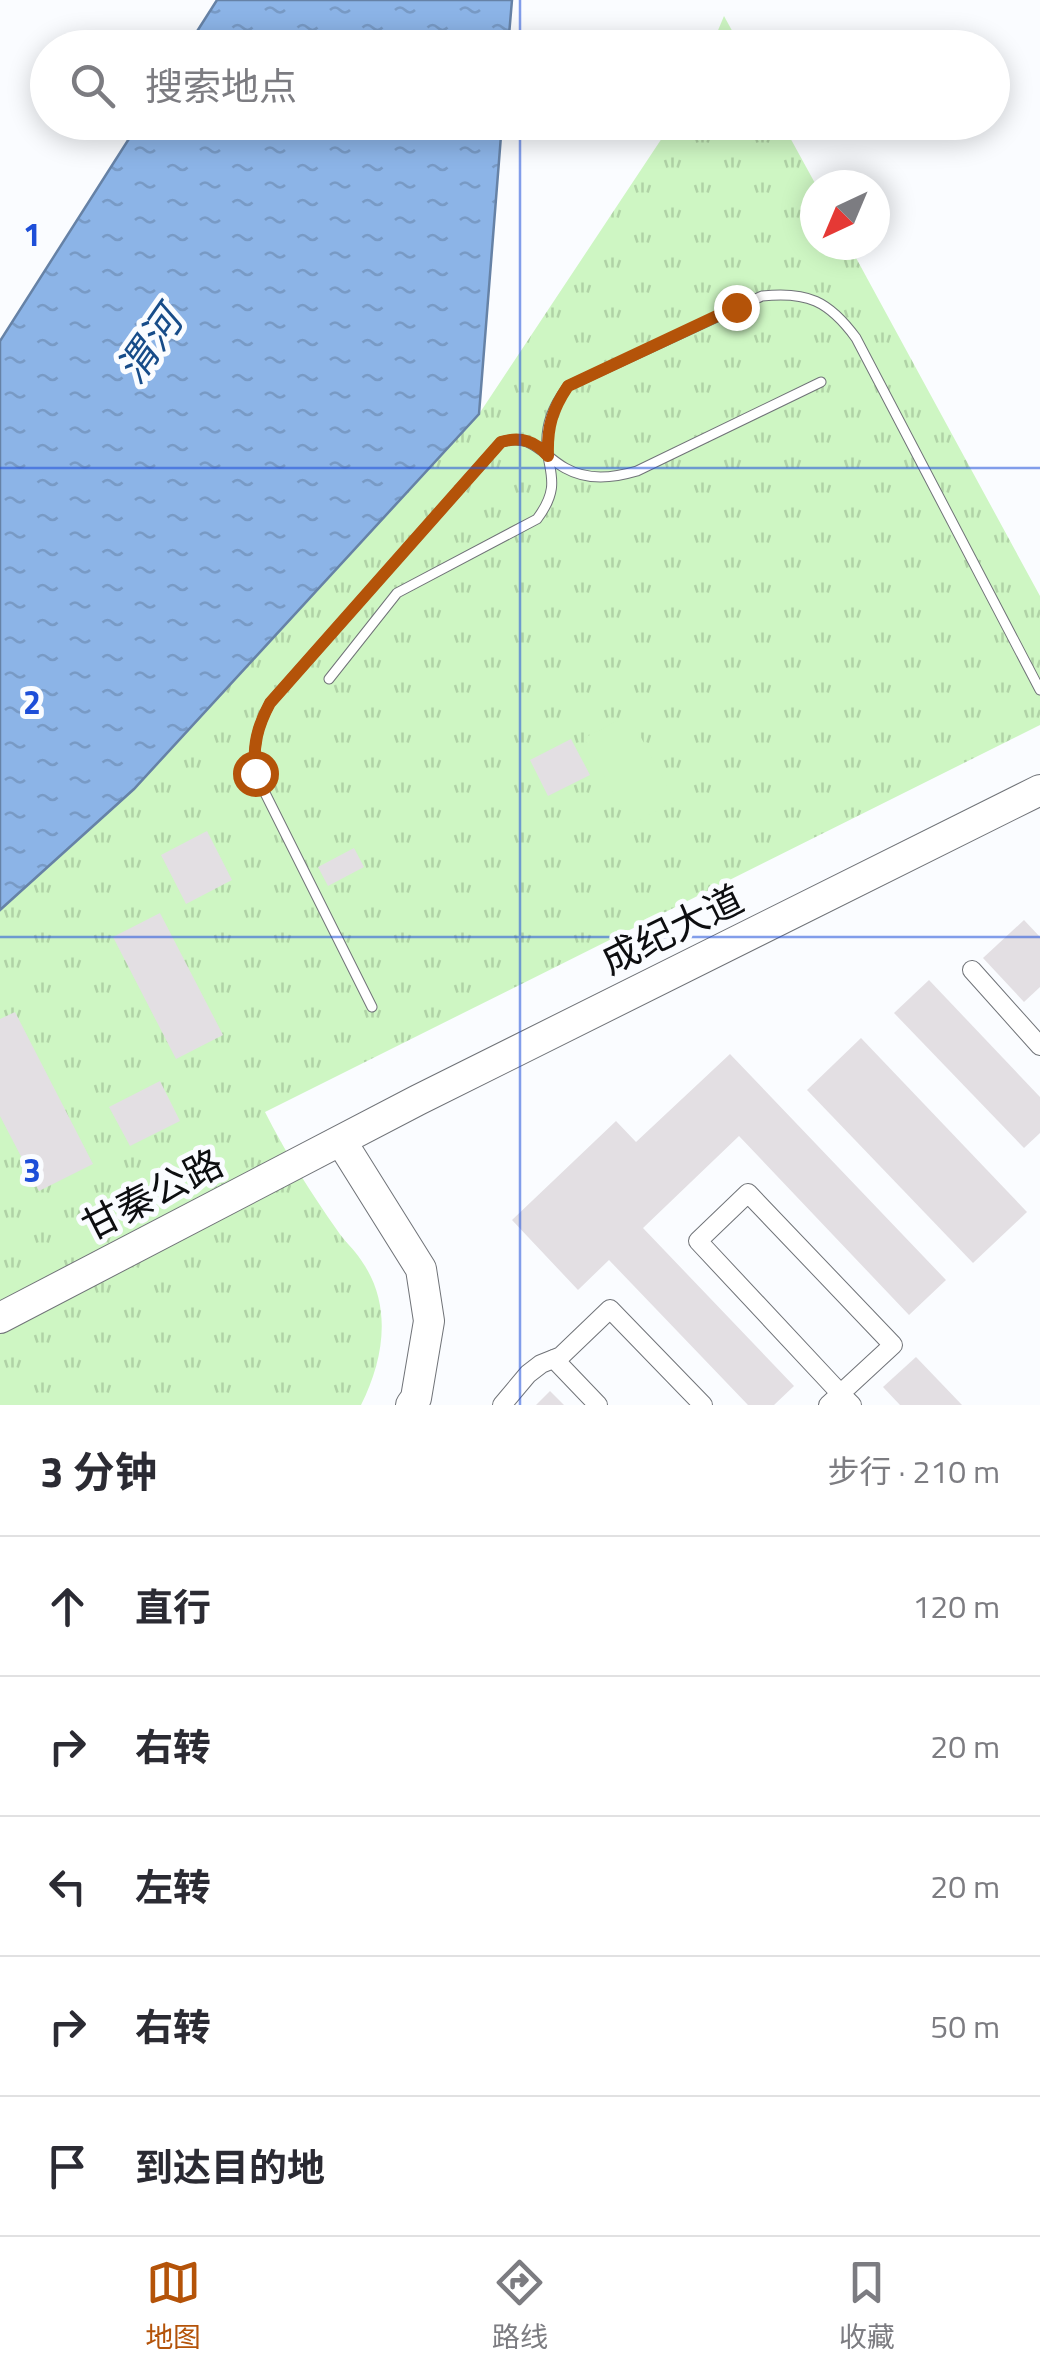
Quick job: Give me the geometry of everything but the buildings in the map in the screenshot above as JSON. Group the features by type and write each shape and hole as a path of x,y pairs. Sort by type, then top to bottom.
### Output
{"main road":[{"name":"成纪大道","path":"340,1141 1040,790"},
{"name":"甘秦公路","path":"0,1318 340,1141"},
{"path":"340,1141 421,1269 429,1321 416,1398 410,1405"}],"street":[{"path":"972,970 1040,1046"},
{"path":"748,1192 893,1344 840,1401 698,1241 748,1192"},
{"path":"502,1405 528,1374 554,1359 610,1309 703,1405"},
{"path":"554,1359 598,1405"}],"lane":[{"path":"328,679 398,592 537,519 552,490 547,431 554,406 568,386 762,296 789,293 816,300 840,315 856,338 1040,690"},
{"path":"372,1007 255,773 253,748 258,724 270,703 501,442 532,442 579,474 614,478 637,471 821,382"}],"green space":[{"path":"724,16 732,30 718,30"},
{"path":"661,140 791,140 808,170 800,170 800,260 857,260 1040,596 1040,725 265,1112 308,1187 361,1260 378,1295 380,1351 361,1405 0,1405 0,910 134,789 479,414"},
{"path":"629,715 675,801 630,825 584,738"}],"water":[{"path":"217,0 512,0 509,30 198,30"},
{"name":"渭河","path":"128,140 501,140 479,414 134,789 0,910 0,341"}],"route":[{"path":"255,773 253,748 258,724 270,703 501,442 522,439 542,448 548,456 547,431 554,406 568,386 736,307"}]}
